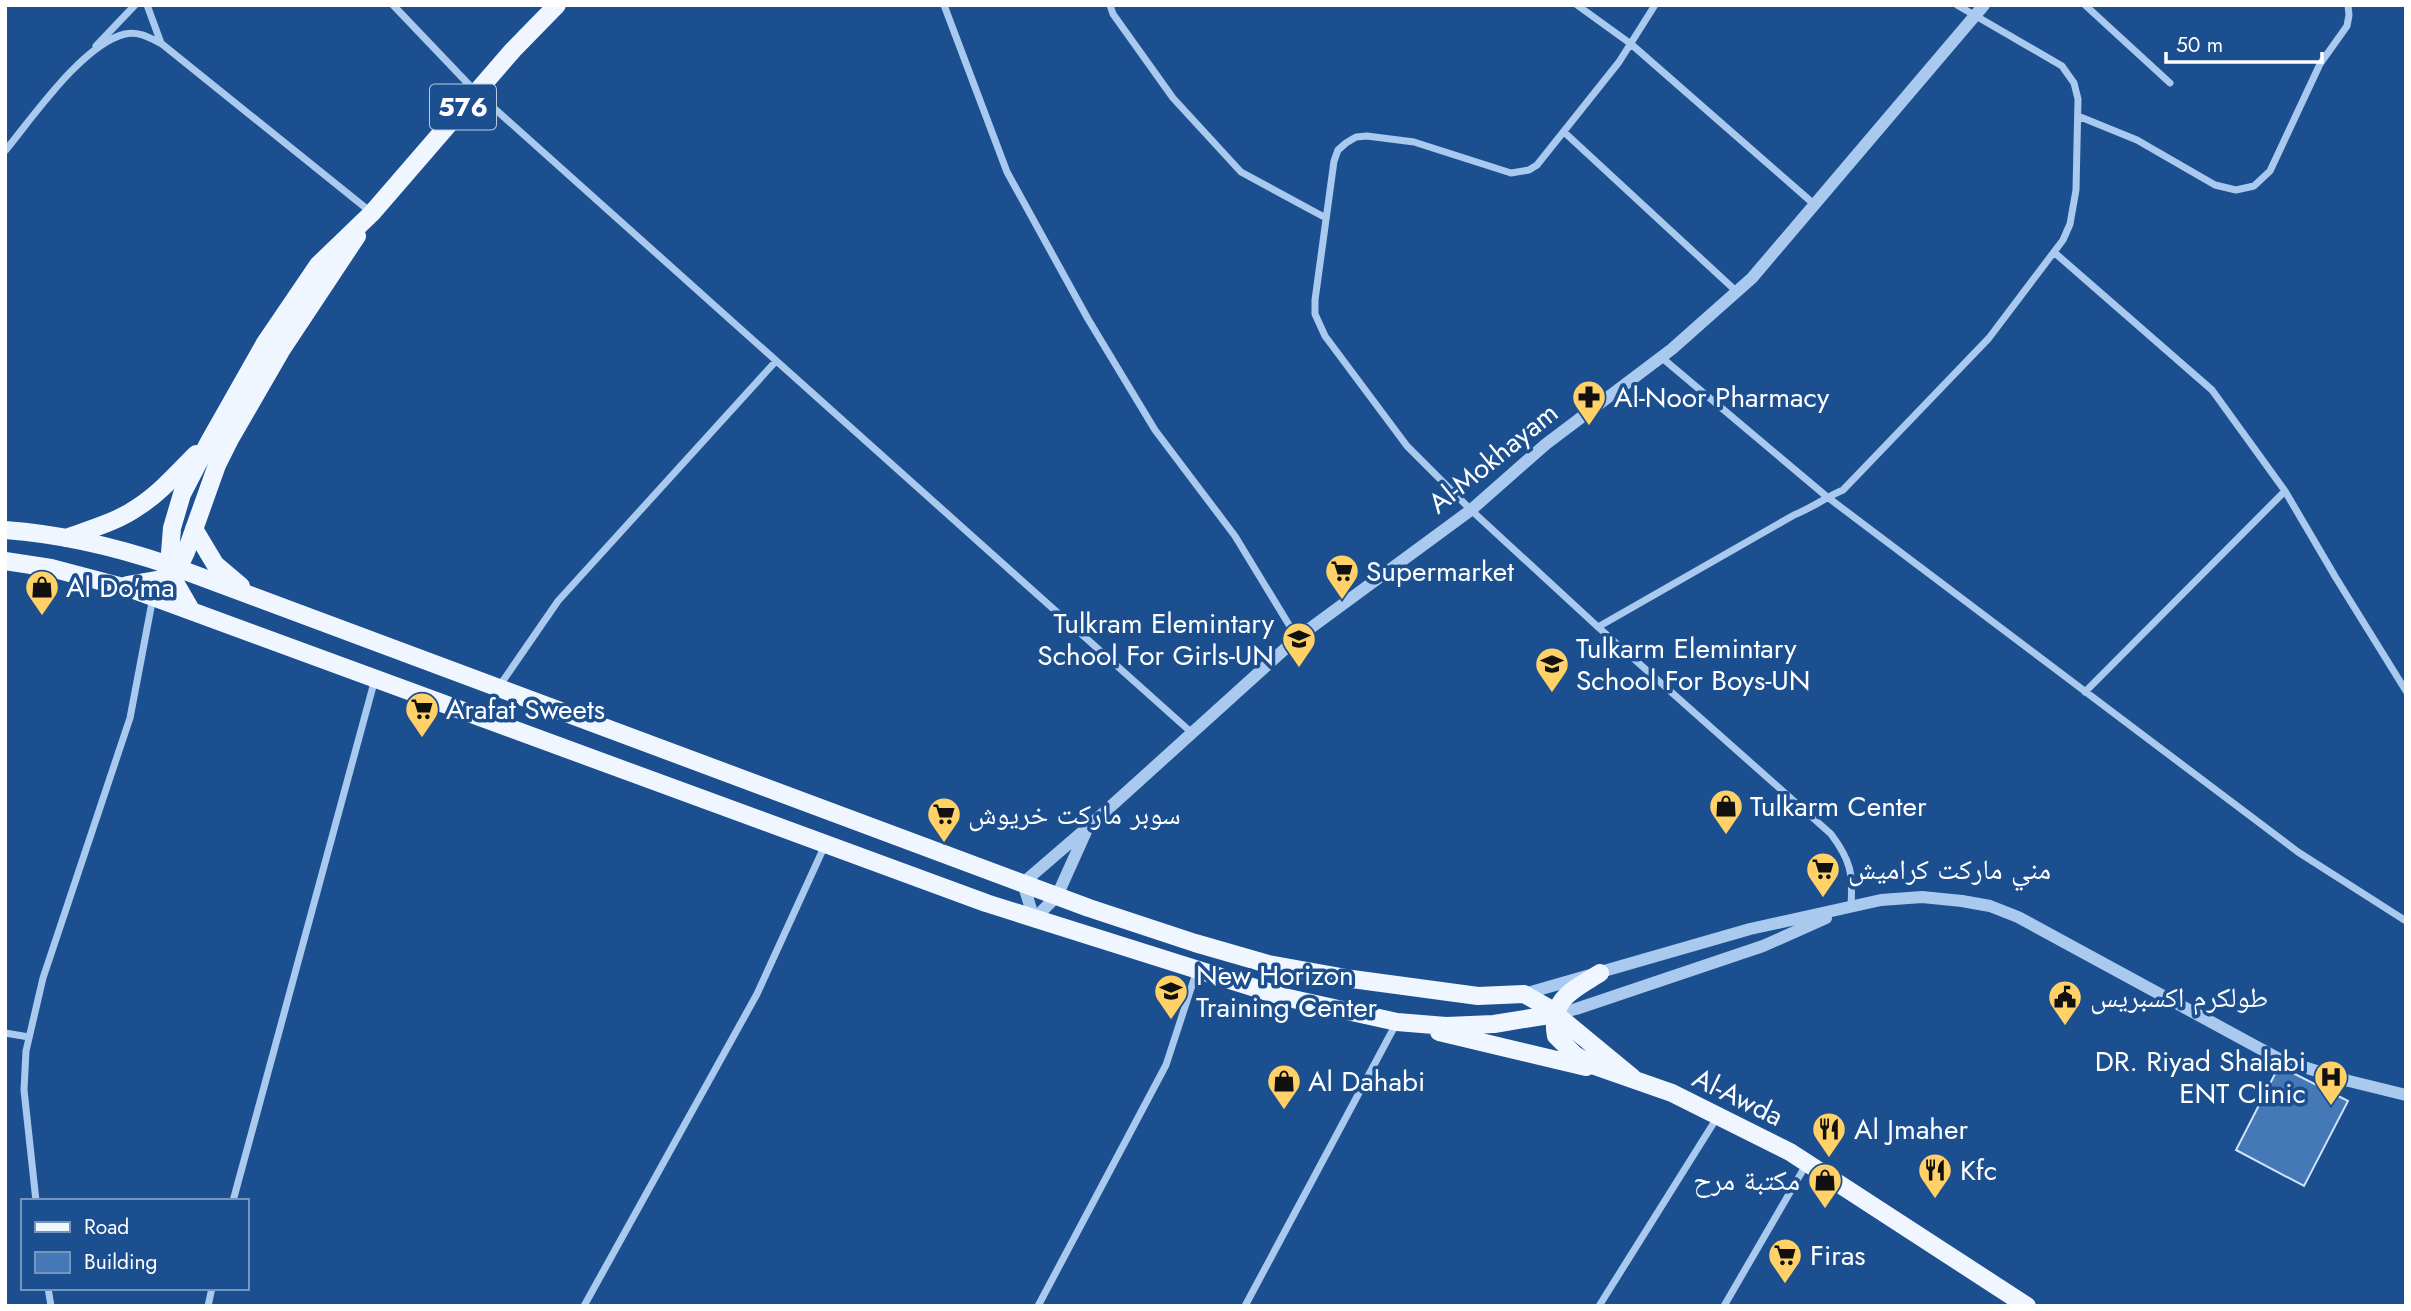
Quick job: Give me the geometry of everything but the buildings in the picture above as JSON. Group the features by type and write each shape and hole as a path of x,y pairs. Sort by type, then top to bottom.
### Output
{"main road":[{"name":"576","path":"372,213 513,50 557,5"},
{"path":"191,610 172,570 172,528 182,494 265,343 318,265 372,213"},
{"path":"117,586 151,583 172,570 194,529 217,465 236,428 282,349 372,213"},
{"path":"66,538 113,521 138,508 209,442"},
{"path":"194,529 215,564 255,596"},
{"path":"5,530 66,538 139,555 172,570 255,596 1057,896 1195,943 1268,964 1352,979 1478,996 1524,994 1555,1014"},
{"path":"5,561 51,568 191,610 1034,919 1284,997 1633,1078"},
{"path":"1600,973 1567,994 1555,1014 1556,1036 1575,1055 1592,1065 1633,1078"},
{"path":"1397,1022 1446,1026 1493,1024 1555,1014"},
{"name":"Al-Awda","path":"1633,1078 1719,1115 1807,1163 2027,1306"}],"street":[{"path":"5,151 135,5"},
{"path":"147,5 162,44"},
{"path":"393,5 476,92 1192,733"},
{"path":"944,5 1007,172 1088,318 1155,430 1235,536 1297,638"},
{"path":"1110,5 1113,14 1173,98 1241,172 1326,218"},
{"path":"1577,5 1631,44 1815,205"},
{"path":"1655,5 1619,62 1537,165 1530,170 1511,173 1414,142 1367,136 1356,137 1338,150 1334,161 1315,300 1318,325 1407,446 1471,510 1831,834 1850,864 1853,877 1852,906"},
{"path":"1598,626 1794,515 1808,510 1826,496 1843,489 1989,338 2055,253 2070,224 2074,208 2078,99 2074,83 2062,65 1957,5"},
{"name":"Al-Mokhayam","path":"1023,883 1297,638 1471,510 1546,444 1661,357 1752,278 1984,5"},
{"path":"2078,116 2137,140 2215,185 2236,190 2254,186 2270,171 2320,64 2347,26 2348,5"},
{"path":"2089,8 2105,23"},
{"path":"2089,8 2170,82"},
{"path":"86,57 109,41 127,33 142,34 162,44 372,213"},
{"path":"1564,132 1736,291"},
{"path":"2055,253 2212,390 2286,491 2406,691"},
{"path":"1661,357 1844,510 2298,852 2406,921"},
{"path":"498,688 558,601 776,361"},
{"path":"1843,489 1844,510"},
{"path":"2085,692 2286,491"},
{"path":"37,1199 24,1090 29,1037 43,978 130,718 153,597"},
{"path":"234,1199 375,678"},
{"path":"1023,883 1034,919 1057,896 1088,827"},
{"path":"584,1306 757,994 825,844"},
{"path":"1524,994 1750,929 1881,900 1922,897 1990,906 2018,917 2281,1060 2406,1095"},
{"path":"1555,1014 1763,946 1852,906"},
{"path":"1038,1306 1166,1065 1197,970"},
{"path":"1245,1306 1397,1022"},
{"path":"5,1033 29,1037"},
{"path":"1599,1306 1719,1115"},
{"path":"1724,1306 1807,1163"}],"place":[{"name":"Al-Noor Pharmacy","path":"1589,427"},
{"name":"Supermarket","path":"1342,601"},
{"name":"Al Do'ma","path":"42,617"},
{"name":"Tulkram Elemintary School For Girls-UN","path":"1299,669"},
{"name":"Tulkarm Elemintary School For Boys-UN","path":"1552,694"},
{"name":"Arafat Sweets","path":"422,739"},
{"name":"Tulkarm Center","path":"1726,836"},
{"name":"سوبر ماركت خريوش","path":"944,844"},
{"name":"مني ماركت كراميش","path":"1823,899"},
{"name":"New Horizon Training Center","path":"1171,1021"},
{"name":"طولكرم اكسبريس","path":"2065,1027"},
{"name":"DR. Riyad Shalabi ENT Clinic","path":"2331,1107"},
{"name":"Al Dahabi","path":"1284,1111"},
{"name":"Al Jmaher","path":"1829,1159"},
{"name":"Kfc","path":"1935,1200"},
{"name":"مكتبة مرح","path":"1825,1210"},
{"name":"Firas","path":"1785,1285"}]}
